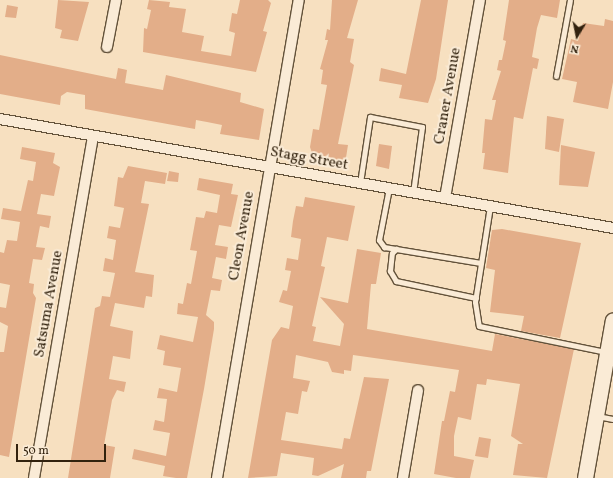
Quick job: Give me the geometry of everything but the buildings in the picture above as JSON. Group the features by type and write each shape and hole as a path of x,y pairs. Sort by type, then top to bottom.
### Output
{"main road":[{"path":"585,478 613,320"}],"street":[{"path":"107,47 116,0"},
{"name":"Cleon Avenue","path":"217,478 269,167 299,0"},
{"name":"Craner Avenue","path":"445,198 480,0"},
{"name":"Stagg Street","path":"0,119 613,228"},
{"name":"Satsuma Avenue","path":"34,478 93,136"},
{"path":"403,478 418,390"}],"lane":[{"path":"556,76 570,0"},
{"path":"360,183 370,117 422,127 413,193"},
{"path":"389,188 379,240 384,247 481,263"},
{"path":"490,206 476,298 479,326 607,352"},
{"path":"396,249 390,271 396,282 476,298"},
{"path":"596,416 613,419"}]}
